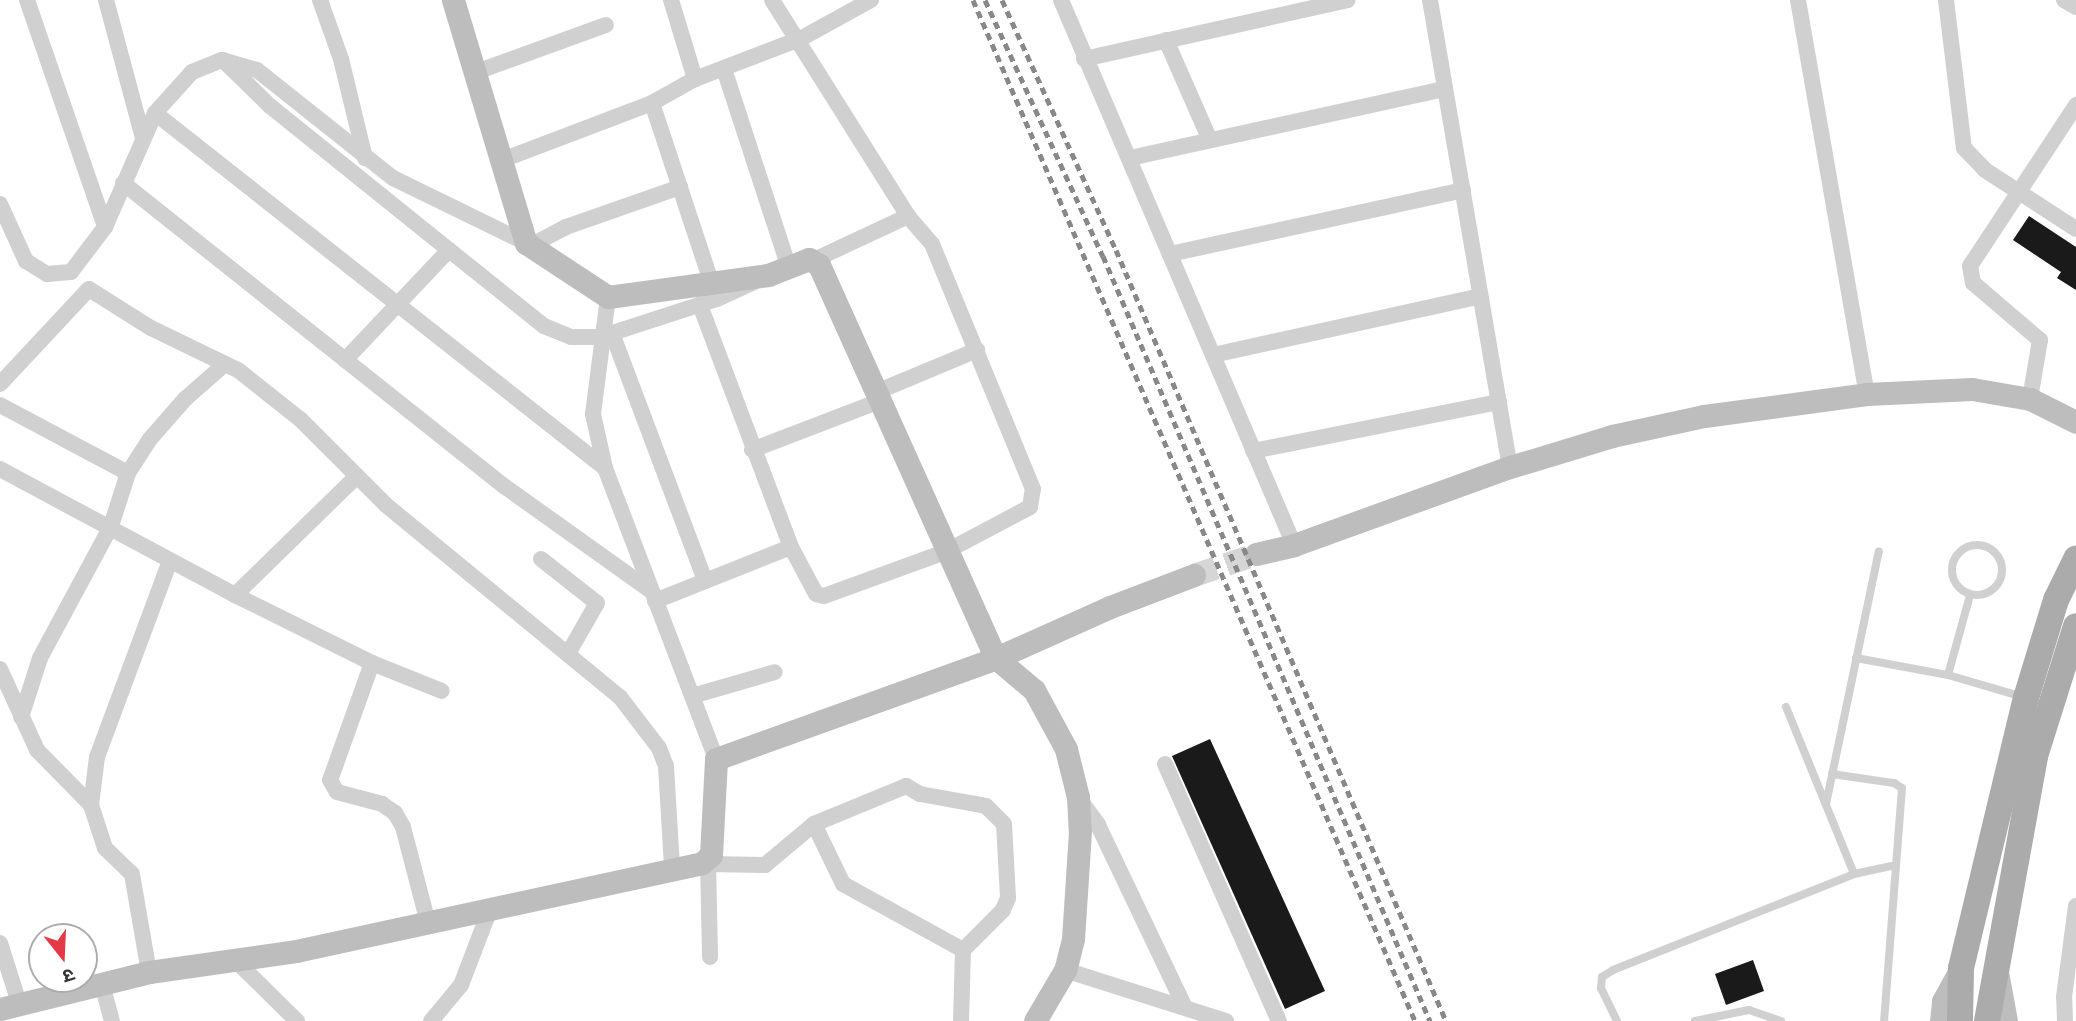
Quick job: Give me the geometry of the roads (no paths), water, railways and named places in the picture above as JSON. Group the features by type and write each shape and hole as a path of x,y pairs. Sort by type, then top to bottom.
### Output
{"main road":[{"path":"1960,1012 1961,968 2026,698 2056,600 2076,559"},
{"path":"1994,1018 1997,970 2035,756 2076,626"}],"street":[{"path":"27,0 105,227"},
{"path":"106,0 143,138"},
{"path":"320,0 341,59 365,158"},
{"path":"453,0 528,244"},
{"path":"671,0 695,79"},
{"path":"700,305 752,450 810,589 824,596 945,552 1030,508 1034,499 932,244 908,216 800,39 781,20 772,0"},
{"path":"502,160 652,103 695,79 800,39 871,0"},
{"path":"1061,0 1294,545"},
{"path":"1084,59 1347,0"},
{"path":"1430,0 1510,467"},
{"path":"1798,0 1867,394"},
{"path":"1946,0 1959,135 1974,161 2076,229"},
{"path":"2064,0 2076,7"},
{"path":"476,72 606,25"},
{"path":"1166,40 1209,138"},
{"path":"71,272 105,227 155,113 192,72 222,60 257,70 393,178 528,244 608,298 714,292 814,260 908,216"},
{"path":"222,60 270,106 556,334 606,335 700,305 714,292"},
{"path":"724,69 778,272"},
{"path":"1130,158 1209,138 1445,89"},
{"path":"652,103 714,292"},
{"path":"2030,399 2039,340 1970,275 1970,266 2016,191 2076,105"},
{"path":"155,113 605,468"},
{"path":"123,183 504,486 652,595"},
{"path":"528,244 566,227 680,187"},
{"path":"1170,254 1463,190"},
{"path":"0,204 26,261 47,274 71,272 89,289 151,328 225,364 301,420 356,477 464,571 569,652 620,696 659,748 669,783 672,866"},
{"path":"345,360 394,304 449,250"},
{"path":"814,260 945,552 996,658 1034,690 1051,716 1066,749 1078,797 1073,939 1065,970 1035,1021"},
{"path":"0,384 89,289"},
{"path":"1213,355 1481,296"},
{"path":"608,298 606,335 593,414 605,468 630,526 652,595 716,759 708,862 710,957"},
{"path":"606,335 705,581"},
{"path":"752,450 977,351"},
{"path":"21,717 40,657 111,526 128,474 150,439 185,399 225,364"},
{"path":"1256,554 1294,545 1510,467 1657,425 1867,394 1972,389 2030,399 2076,422"},
{"path":"1253,451 1499,402"},
{"path":"0,405 128,474"},
{"path":"0,469 111,526 235,595 372,663 442,691"},
{"path":"235,595 356,477"},
{"path":"652,595 705,581 791,547"},
{"path":"541,559 597,603 569,652"},
{"path":"149,972 132,874 105,848 91,805 97,757 170,561"},
{"path":"716,759 996,658 1110,607 1195,575"},
{"path":"372,663 330,780 337,792 382,804 395,813 403,827 428,923"},
{"path":"0,669 37,750 91,805"},
{"path":"692,696 775,672"},
{"path":"1166,764 1279,1021"},
{"path":"0,943 9,1006 149,972 296,951 672,866 708,862 765,865 814,824 906,786 920,794 986,806 997,814 1004,824 1008,898 1003,910 964,950 961,1021"},
{"path":"1078,797 1098,825 1185,1007"},
{"path":"814,824 843,884 964,950"},
{"path":"2065,1021 2070,995 2076,906"},
{"path":"431,1021 461,985 490,909"},
{"path":"233,958 297,1021"},
{"path":"1941,1021 1943,1001 1961,968"},
{"path":"1065,970 1226,1021"},
{"path":"102,984 112,1021"}],"lane":[{"path":"1982,545 1997,554 2001,577 1986,594 1970,595 1956,585 1951,569 1958,553 1982,545"},
{"path":"1826,803 1879,551"},
{"path":"1948,675 1970,595"},
{"path":"1856,658 1948,675 2026,698"},
{"path":"1786,707 1854,873"},
{"path":"1832,774 1894,783 1902,788 1893,866 1884,1021"},
{"path":"1617,1021 1601,988 1602,977 1854,873 1893,866"},
{"path":"1695,1021 1749,1010 1781,1021"}],"tunnel":[{"path":"1194,575 1256,554"}],"railway":[{"path":"973,0 1415,1021"},
{"path":"985,0 1103,256 1430,1021"},
{"path":"1002,0 1116,250 1446,1021"}]}
